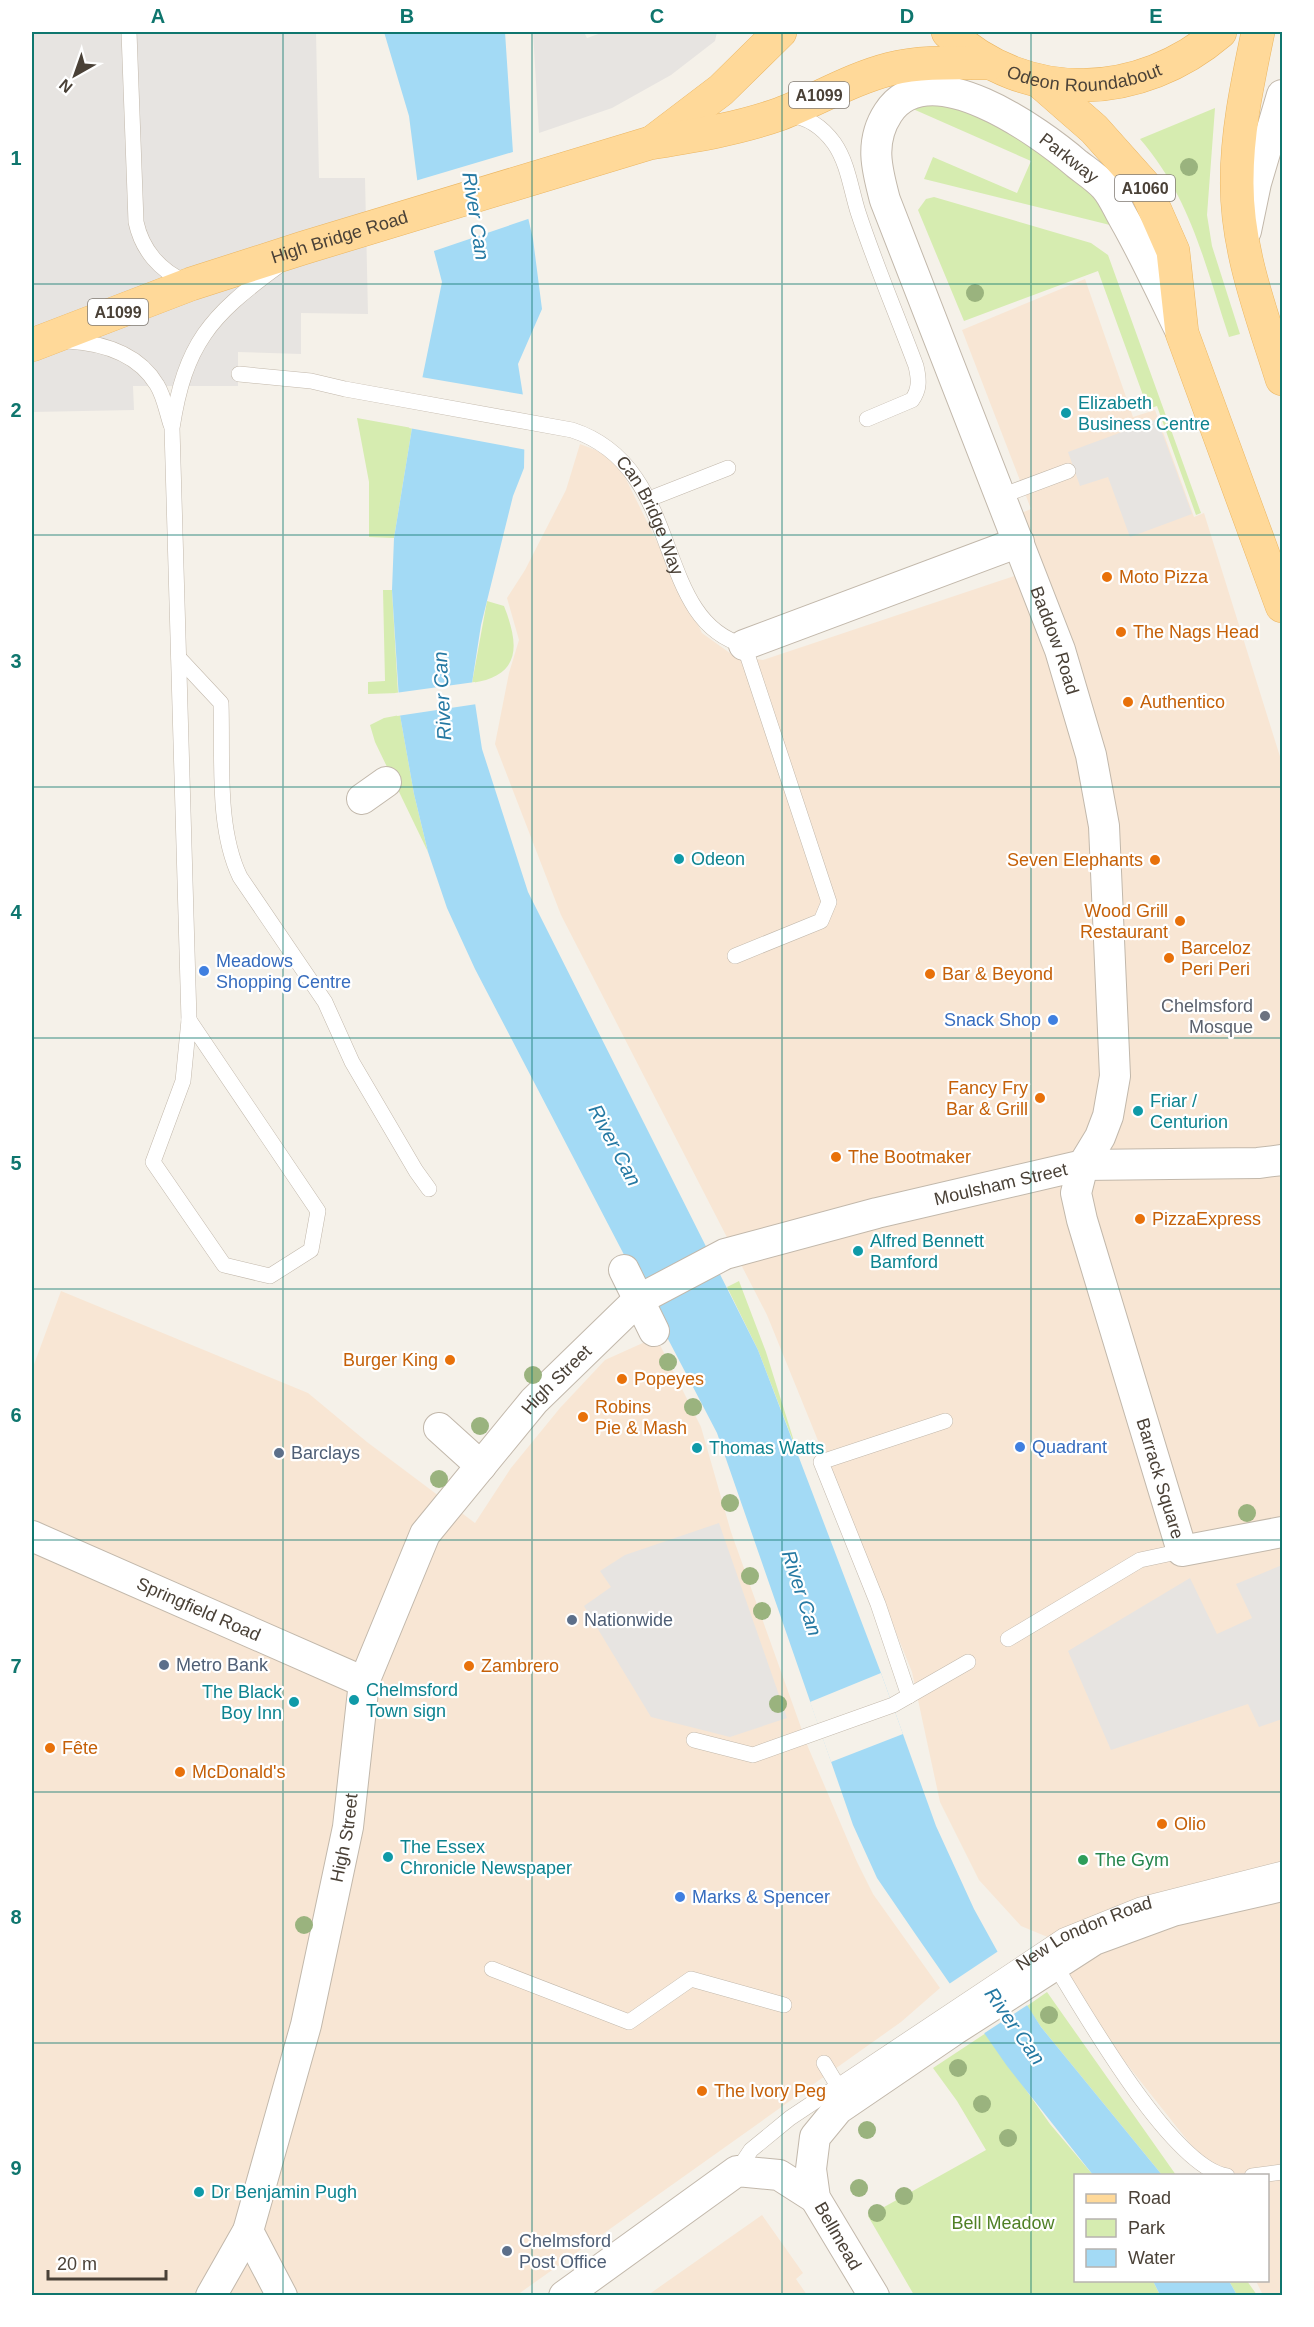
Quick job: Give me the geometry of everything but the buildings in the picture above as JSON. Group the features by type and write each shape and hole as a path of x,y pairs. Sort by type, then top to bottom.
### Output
{"main road":[{"name":"High Bridge Road","path":"650,144 722,90 780,32"},
{"name":"Odeon Roundabout","path":"948,32 990,63 1039,81 1068,85 1114,84 1136,79 1170,67 1198,50 1220,32"},
{"path":"1257,32 1240,129 1237,182 1244,245 1282,379"},
{"name":"High Bridge Road","path":"38,342 191,284 303,248 650,144 701,135 779,114 821,94 891,69 931,64 990,63"},
{"name":"Parkway","path":"1039,81 1094,129 1144,185 1173,251 1182,333 1282,606"}],"street":[{"name":"Parkway","path":"912,93 938,91 971,98 1000,111 1048,139 1106,187 1182,333"},
{"name":"Baddow Road","path":"912,93 892,106 880,126 875,151 878,174 885,200 1060,650 1091,755 1104,826 1114,1076 1108,1116 1100,1137 1083,1165 1076,1193 1082,1220"},
{"path":"1244,245 1256,183 1282,95"},
{"path":"744,645 1018,542"},
{"path":"362,799 386,782"},
{"name":"Moulsham Street","path":"725,1254 877,1213 1083,1165 1258,1163 1282,1160"},
{"name":"Barrack Square","path":"1082,1220 1182,1551"},
{"name":"High Street","path":"211,2295 249,2231 306,2025 346,1839 364,1682 425,1534 534,1401 640,1298 725,1254"},
{"path":"624,1270 640,1298 654,1331"},
{"path":"439,1428 481,1466"},
{"path":"1182,1551 1282,1532"},
{"name":"Springfield Road","path":"32,1536 364,1682"},
{"name":"New London Road","path":"815,2137 842,2093 1024,1973 1055,1965 1094,1940 1173,1911 1282,1886"},
{"name":"Bellmead","path":"815,2137 812,2169 815,2198 874,2295"},
{"path":"737,2171 779,2175 815,2198"},
{"name":"New London Road","path":"564,2295 737,2171"},
{"path":"249,2231 282,2295"}],"lane":[{"path":"129,32 136,222 140,238 154,260 170,276 191,284"},
{"path":"779,114 801,116 819,126 834,144 843,162 859,213 916,366 919,380 917,394 912,400 867,419"},
{"path":"189,1020 318,1211 311,1250 270,1276 224,1265 153,1162 183,1081 189,1020 172,428 177,398 191,358 207,328 233,298 303,248"},
{"path":"38,342 94,343 131,357 157,385 172,428"},
{"name":"Can Bridge Way","path":"239,374 311,381 591,436 609,448 631,469 649,499 692,606 708,627 728,641 744,645"},
{"path":"649,499 728,468"},
{"path":"1001,496 1068,471"},
{"path":"735,956 821,921 829,902 744,645"},
{"path":"179,658 221,703 225,833 229,855 240,877 325,1002 352,1062 429,1189"},
{"path":"909,1696 878,1604 821,1462 945,1421"},
{"name":"Barrack Square","path":"1008,1639 1140,1560 1182,1551"},
{"path":"694,1740 753,1755 893,1705 968,1662"},
{"name":"New London Road","path":"1024,1973 1063,1936 1140,1905 1282,1869"},
{"path":"1055,1965 1098,2036 1173,2140 1195,2160 1218,2174"},
{"path":"492,1969 629,2022 691,1979 784,2005"},
{"path":"825,2063 842,2093"},
{"name":"New London Road","path":"737,2171 751,2150 842,2093"},
{"path":"1262,2174 1282,2172"}],"shaded area":[{"path":"32,32 316,32 319,178 365,178 368,314 301,313 301,354 238,352 238,386 133,386 134,410 32,412"},
{"path":"533,32 584,32 587,38 604,32 717,32 715,41 671,75 612,108 539,133"},
{"path":"1085,279 1133,417 1155,410 1194,517 1204,513 1282,763 1282,2295 1263,2295 1256,2282 1269,2282 1269,2174 1207,2174 1195,2150 1099,2029 1050,1938 1021,1926 979,1880 940,1802 912,1672 767,1315 561,915 495,744 509,673 519,640 507,598 525,570 566,490 580,444 601,452 622,471 702,633 734,656 763,660 1023,573 1002,521 1031,509 962,330"},
{"path":"1157,419 1192,514 1130,537 1108,477 1080,486 1068,452"},
{"path":"61,1291 308,1393 367,1442 475,1523 511,1468 560,1408 605,1360 656,1337 701,1427 731,1532 808,1747 857,1862 873,1894 940,1988 901,2022 517,2295 32,2295 32,1370"},
{"path":"719,1523 787,1718 730,1737 651,1717 584,1606 611,1587 600,1571 625,1555"},
{"path":"1282,1565 1282,1719 1259,1727 1248,1704 1111,1750 1068,1651 1190,1578 1217,1634 1252,1618 1236,1584"},
{"path":"762,2215 803,2273 796,2279 807,2295 648,2295"}],"green space":[{"path":"920,103 952,107 1001,126 1023,138 1046,153 1084,186 1099,205 1110,225 924,179 933,157 1017,193 1031,161 913,109"},
{"path":"1215,108 1207,215 1212,246 1240,334 1229,337 1195,233 1172,185 1140,139"},
{"path":"934,197 1091,243 1108,255 1201,513 1196,515 1157,406 1148,409 1098,271 964,321 918,210 926,199"},
{"path":"357,418 412,428 394,538 369,537 369,482"},
{"path":"383,590 392,590 398,693 368,694 368,682 385,681"},
{"path":"487,601 504,606 514,645 512,656 508,666 500,673 472,683"},
{"path":"400,715 414,794 428,852 375,742 370,725 384,718"},
{"path":"739,1281 766,1352 798,1454 758,1350 727,1287"},
{"path":"1047,1992 1175,2174 1161,2174 1041,2027 1027,2006"},
{"name":"Bell Meadow","path":"986,2033 1050,2124 1092,2174 1074,2174 1074,2282 1154,2282 1160,2295 914,2295 868,2216 986,2150 957,2101 933,2068"},
{"path":"1230,2282 1248,2282 1257,2295 1237,2295"}],"water":[{"name":"River Can","path":"384,32 505,32 513,153 533,239 542,309 518,364 525,408 524,468 513,496 481,625 472,683 482,749 528,892 758,1350 881,1673 936,1826 974,1909 1041,2027 1161,2174 1092,2174 1007,2066 877,1878 853,1825 717,1433 475,969 447,908 428,852 414,794 400,715 392,590 394,538 412,428 442,282 419,194 409,116"},
{"path":"1154,2282 1230,2282 1237,2295 1160,2295"}],"pier":[{"path":"516,151 531,218 431,252 415,181"},
{"path":"421,377 526,395 527,450 409,428"},
{"path":"475,682 477,704 397,716 395,693"},
{"path":"881,1673 903,1734 831,1762 810,1702"},
{"path":"1000,1950 1029,2004 983,2034 949,1984"}],"place":[{"name":"Elizabeth Business Centre","path":"1066,413"},
{"name":"Moto Pizza","path":"1107,577"},
{"name":"The Nags Head","path":"1121,632"},
{"name":"Authentico","path":"1128,702"},
{"name":"Odeon","path":"679,859"},
{"name":"Seven Elephants","path":"1155,860"},
{"name":"Wood Grill Restaurant","path":"1180,921"},
{"name":"Barceloz Peri Peri","path":"1169,958"},
{"name":"Meadows Shopping Centre","path":"204,971"},
{"name":"Bar & Beyond","path":"930,974"},
{"name":"Chelmsford Mosque","path":"1265,1016"},
{"name":"Snack Shop","path":"1053,1020"},
{"name":"Fancy Fry Bar & Grill","path":"1040,1098"},
{"name":"Friar / Centurion","path":"1138,1111"},
{"name":"The Bootmaker","path":"836,1157"},
{"name":"PizzaExpress","path":"1140,1219"},
{"name":"Alfred Bennett Bamford","path":"858,1251"},
{"name":"Burger King","path":"450,1360"},
{"name":"Popeyes","path":"622,1379"},
{"name":"Robins Pie & Mash","path":"583,1417"},
{"name":"Quadrant","path":"1020,1447"},
{"name":"Thomas Watts","path":"697,1448"},
{"name":"Barclays","path":"279,1453"},
{"name":"Nationwide","path":"572,1620"},
{"name":"Metro Bank","path":"164,1665"},
{"name":"Zambrero","path":"469,1666"},
{"name":"Chelmsford Town sign","path":"354,1700"},
{"name":"The Black Boy Inn","path":"294,1702"},
{"name":"Fête","path":"50,1748"},
{"name":"McDonald's","path":"180,1772"},
{"name":"Olio","path":"1162,1824"},
{"name":"The Essex Chronicle Newspaper","path":"388,1857"},
{"name":"The Gym","path":"1083,1860"},
{"name":"Marks & Spencer","path":"680,1897"},
{"name":"The Ivory Peg","path":"702,2091"},
{"name":"Dr Benjamin Pugh","path":"199,2192"},
{"name":"Chelmsford Post Office","path":"507,2251"}]}
